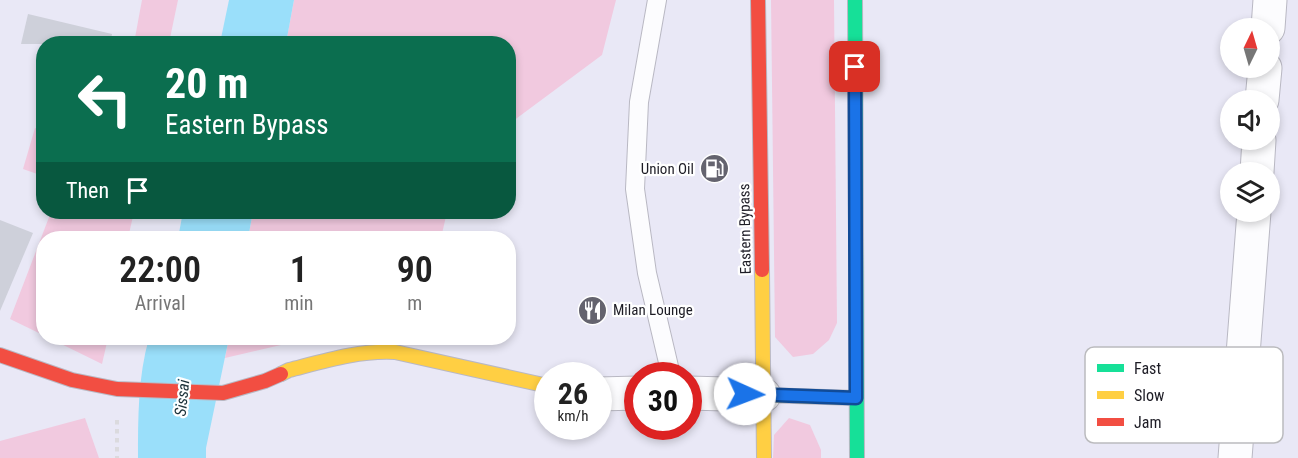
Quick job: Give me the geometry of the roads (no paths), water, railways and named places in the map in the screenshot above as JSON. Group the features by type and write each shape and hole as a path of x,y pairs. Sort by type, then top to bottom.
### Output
{"main road":[{"name":"Eastern Bypass","path":"758,0 764,458"},
{"path":"855,0 857,458"},
{"path":"0,355 72,380 134,391 223,393 265,381 289,370 358,353 378,351 395,352 534,383"},
{"path":"764,395 856,398"}],"street":[{"path":"1269,18 1270,0"},
{"path":"1244,347 1253,222"},
{"path":"702,393 764,395"},
{"path":"1235,458 1236,443"}],"lane":[{"path":"657,0 639,102 634,189 647,273 668,362"}],"water":[{"path":"229,0 294,0 287,36 221,36"},
{"path":"182,219 252,219 249,231 179,231"},
{"name":"Sissai","path":"147,345 228,345 206,448 206,458 138,458 139,412"}],"place":[{"name":"Union Oil","path":"715,169"},
{"name":"Milan Lounge","path":"592,310"}]}
